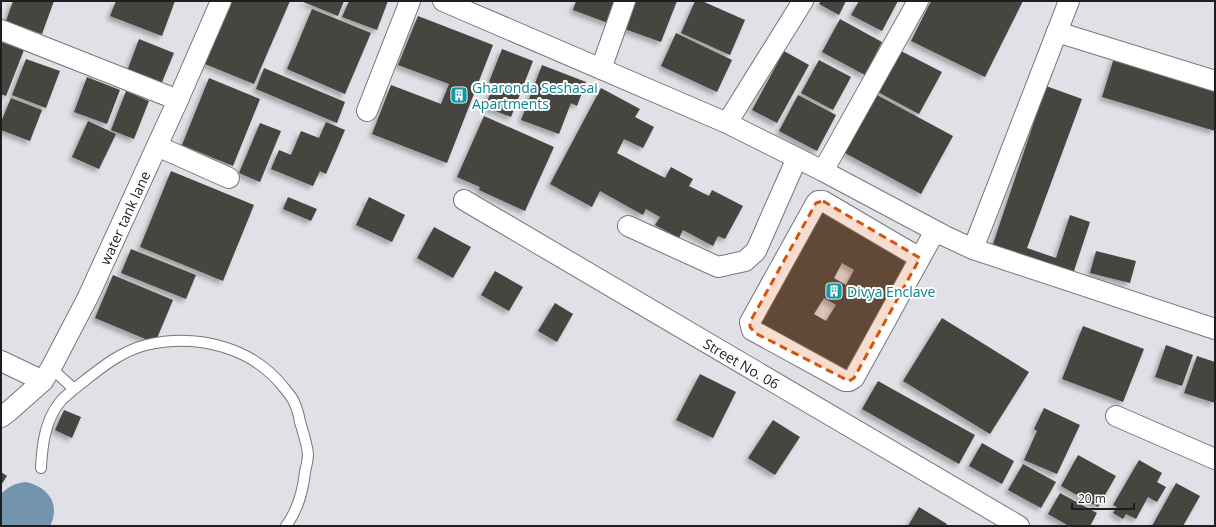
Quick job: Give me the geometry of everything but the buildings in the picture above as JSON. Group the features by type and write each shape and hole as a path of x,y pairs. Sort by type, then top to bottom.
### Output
{"street":[{"name":"water tank lane","path":"1,417 47,374 88,297 178,100 221,1"},
{"path":"367,111 410,1"},
{"path":"443,1 728,123 823,171 935,231 973,249 1215,329"},
{"path":"601,69 625,1"},
{"path":"728,123 803,1"},
{"path":"823,171 918,1"},
{"path":"973,249 1069,1"},
{"path":"1,30 178,100"},
{"path":"1057,32 1215,81"},
{"path":"157,146 229,178"},
{"path":"628,226 718,267 745,261 756,251 797,158"},
{"name":"Street No. 06","path":"464,200 1020,526"},
{"path":"920,258 823,201 818,201 750,322 752,330 845,381 849,381 854,378 935,231"},
{"path":"1,361 47,374"},
{"path":"1116,416 1215,459"}],"lane":[{"path":"41,468 42,445 50,420 60,402 104,365 125,353 146,345 167,342 196,341 224,346 250,357 276,377 294,402 308,455 304,485 292,518 286,526"},
{"path":"47,374 74,389"}],"highlighted area":[{"path":"823,201 920,258 854,378 849,381 755,333 750,327 750,322 816,203"}],"water":[{"path":"26,482 41,488 50,498 54,511 50,526 1,526 1,494 12,485"}],"place":[{"name":"Gharonda Seshasai Apartments","path":"459,95"},
{"name":"Divya Enclave","path":"834,291"}]}
